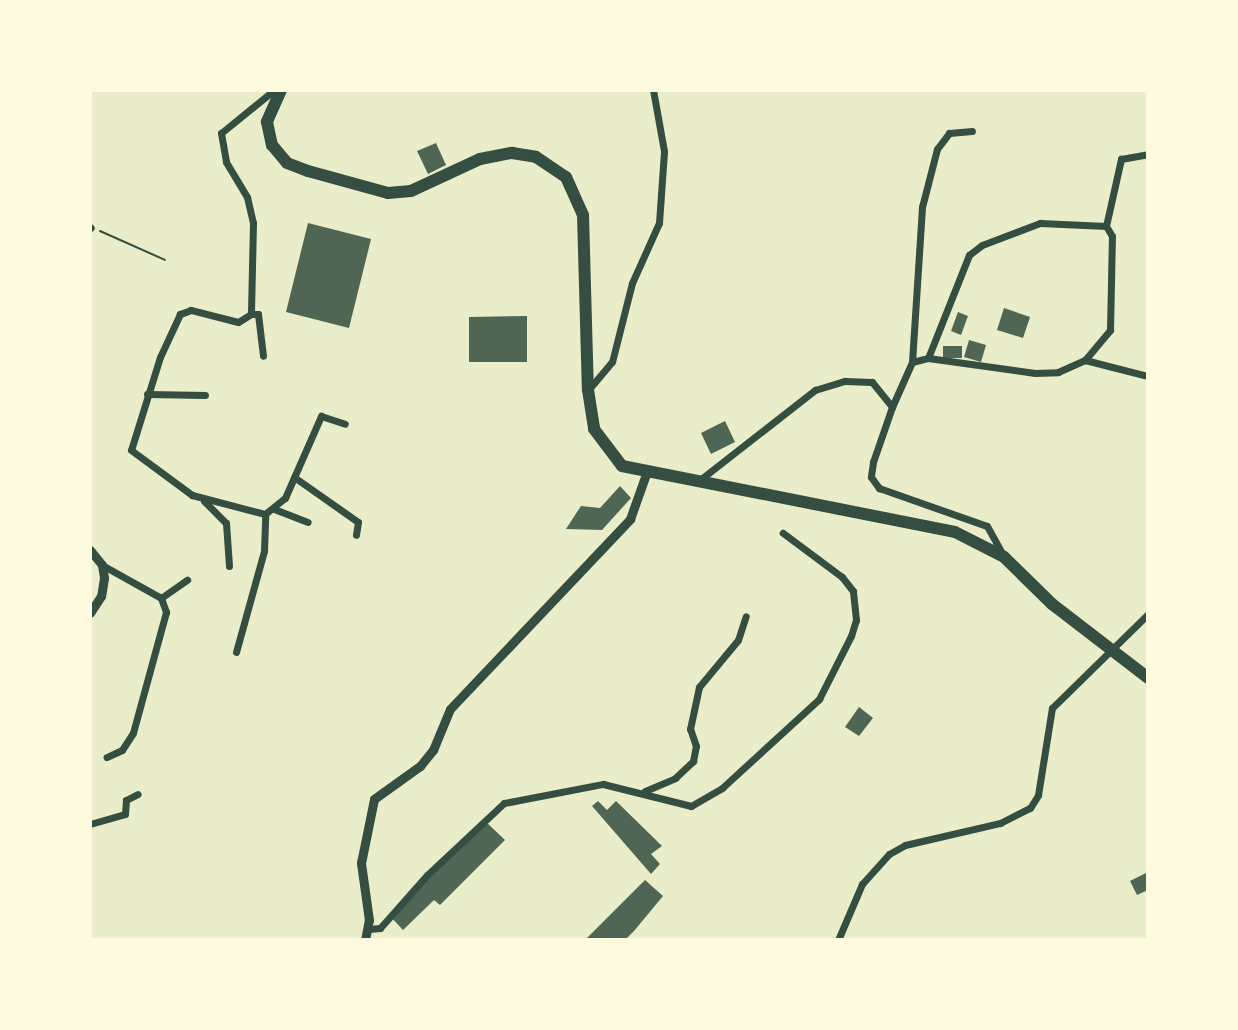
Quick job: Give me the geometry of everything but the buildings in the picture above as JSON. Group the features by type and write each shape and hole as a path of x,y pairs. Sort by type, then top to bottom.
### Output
{"highway":[{"path":"281,90 267,122 272,145 287,163 308,171 388,193 411,191 480,159 512,153 536,157 566,177 583,215 588,390 594,429 607,452 622,466 646,474 701,479 904,518 955,532 1004,557 1052,604 1112,647 1148,678"}],"street":[{"path":"251,314 253,223 247,197 226,162 221,133 274,90"},
{"path":"588,390 612,362 632,283 659,223 664,151 653,90"},
{"path":"972,131 949,133 937,149 922,207 912,362 892,407 871,477 879,488 987,526 1004,557"},
{"path":"912,362 928,358 1035,373 1058,372 1085,360 1110,330 1112,236 1106,226 1121,159 1148,154"},
{"path":"928,358 963,267 975,250 1040,223 1106,226"},
{"path":"229,566 226,523 199,497 131,450 147,394 183,311 238,322 251,314 258,314 263,356"},
{"path":"1085,360 1148,376"},
{"path":"701,479 815,390 845,381 872,382 892,407"},
{"path":"147,394 205,395"},
{"path":"199,497 265,514 274,509 294,477 321,416 345,424"},
{"path":"365,940 369,929 361,863 374,799 420,766 433,750 450,709 630,519 646,474"},
{"path":"294,477 358,522 356,535"},
{"path":"274,509 308,522"},
{"path":"236,652 264,551 265,514"},
{"path":"369,929 380,928 427,875 504,803 603,784 644,792 682,807 697,803 722,788 819,699 856,620 853,591 842,577 783,533"},
{"path":"90,550 102,565 165,602 164,622 129,742 107,757"},
{"path":"90,613 101,596 102,565"},
{"path":"161,598 187,580"},
{"path":"838,940 862,884 889,854 905,845 1000,823 1030,808 1038,795 1052,708 1148,614"},
{"path":"644,792 667,782 693,761 696,746 690,729 699,687 738,640 746,616"},
{"path":"90,824 125,814 126,800 138,794"}],"path":[{"path":"91,227 165,260"}]}
